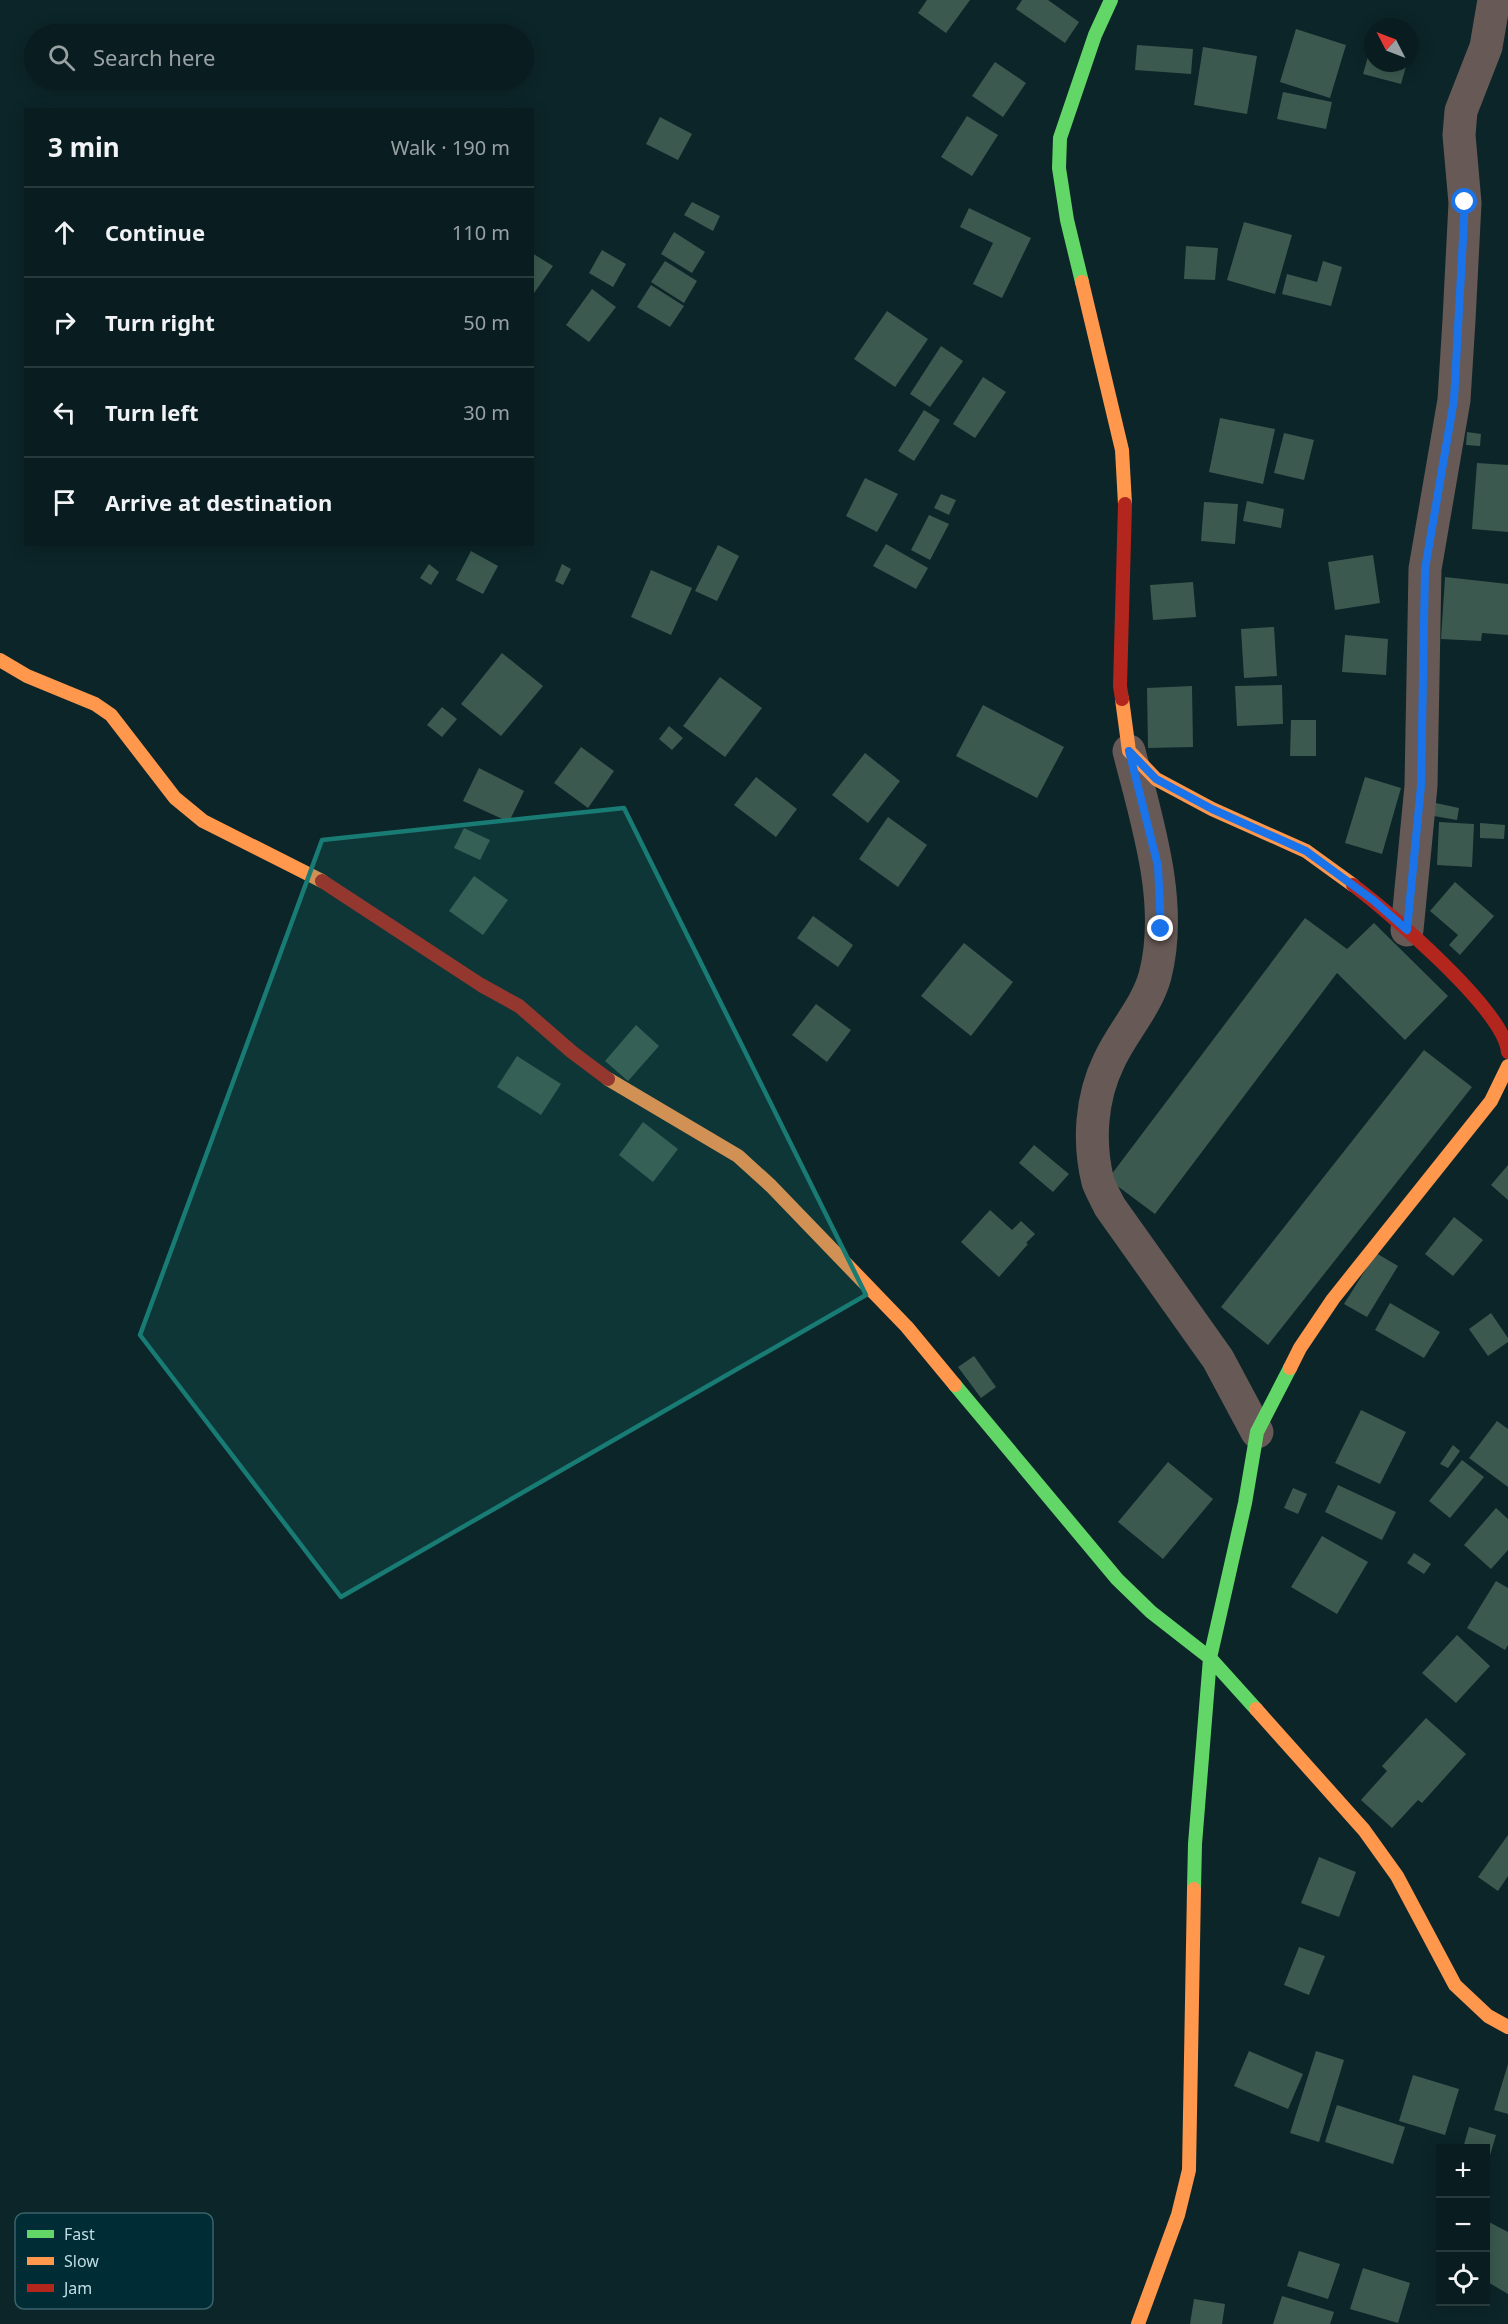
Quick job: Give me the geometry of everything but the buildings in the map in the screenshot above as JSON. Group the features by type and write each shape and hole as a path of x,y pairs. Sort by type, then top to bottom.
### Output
{"street":[{"path":"1111,0 1095,34 1060,138 1059,168 1067,220 1122,450 1125,491 1120,686 1129,751 1158,866 1161,929 1155,977 1136,1018 1109,1060 1096,1094 1092,1126 1099,1182 1110,1207 1218,1359 1257,1432"},
{"path":"1407,930 1421,786 1425,569 1454,400 1465,202 1459,156 1461,111 1486,46 1494,0"},
{"path":"0,660 27,676 95,704 111,715 175,798 203,821 317,878 481,985 519,1006 606,1078 738,1156 771,1186 907,1327 1118,1579 1151,1612 1210,1658 1364,1830 1397,1876 1455,1985 1488,2016 1508,2026"},
{"path":"1129,751 1156,779 1212,809 1306,851 1373,900 1407,930 1486,1009 1507,1042 1508,1052"},
{"path":"1138,2324 1178,2215 1189,2170 1195,1844 1210,1658 1245,1503 1257,1432 1300,1348 1333,1299 1491,1101 1508,1066"}],"highlighted area":[{"path":"624,808 866,1295 341,1597 140,1335 322,840"}],"traffic: fast":[{"path":"1082,282 1067,220 1059,168 1060,138 1095,35 1111,0"},
{"path":"1194,1889 1195,1844 1210,1658 1245,1503 1257,1432 1290,1368"},
{"path":"955,1385 1117,1579 1151,1612 1210,1658 1256,1709"}],"traffic: slow":[{"path":"1082,282 1122,450 1125,504"},
{"path":"0,660 27,676 95,704 111,715 175,798 203,821 322,881"},
{"path":"1122,699 1129,751 1156,779 1212,809 1306,851 1353,885"},
{"path":"1290,1368 1300,1348 1333,1299 1491,1101 1508,1066"},
{"path":"608,1079 738,1156 771,1186 907,1327 955,1385"},
{"path":"1256,1709 1364,1830 1397,1876 1455,1985 1488,2016 1508,2027"},
{"path":"1138,2324 1178,2215 1189,2170 1194,1889"}],"traffic: jam":[{"path":"1122,699 1120,686 1125,504"},
{"path":"322,881 481,985 519,1006 572,1052 608,1079"},
{"path":"1353,885 1417,939 1467,988 1502,1034 1508,1052"}],"route":[{"path":"1161,929 1158,866 1129,751 1156,779 1212,809 1306,851 1373,900 1407,930 1421,786 1425,569 1454,400 1465,202"}]}
